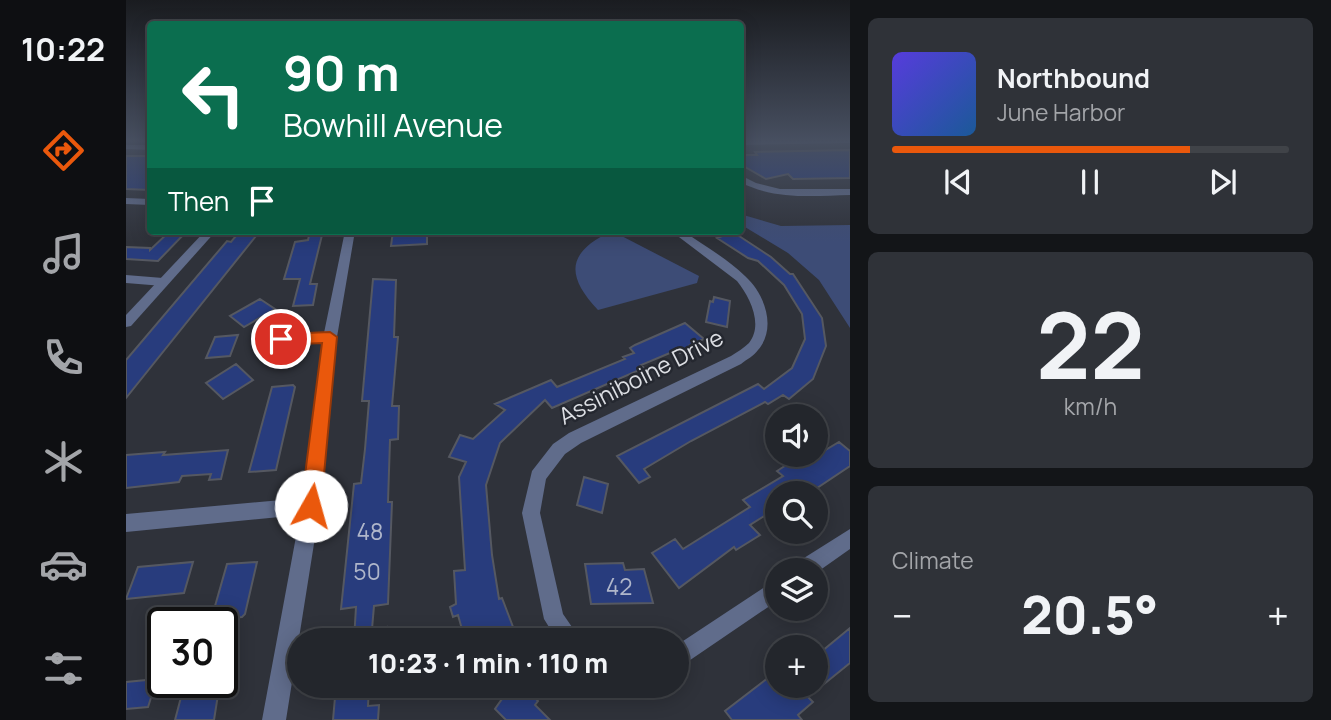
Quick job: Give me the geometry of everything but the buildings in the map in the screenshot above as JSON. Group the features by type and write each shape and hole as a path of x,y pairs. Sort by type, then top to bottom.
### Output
{"street":[{"path":"744,180 768,190 792,194 850,192"},
{"path":"126,201 147,202"},
{"path":"126,323 207,235"},
{"path":"274,720 311,506 330,337 349,235"},
{"name":"Assiniboine Drive","path":"561,628 554,619 531,513 538,477 559,449 575,438 736,360 755,346 762,327 759,307 741,278 682,235"},
{"path":"126,279 163,282"},
{"path":"281,339 330,337"},
{"path":"126,523 311,506"},
{"path":"821,558 850,538"},
{"path":"689,650 765,597"}],"shaded area":[{"path":"744,215 781,226 850,225 850,328 819,280 788,253 744,226"},
{"path":"604,235 620,235 699,276 697,283 598,310 580,286 576,275 579,256"}],"route":[{"path":"281,339 330,337 311,506"}]}
